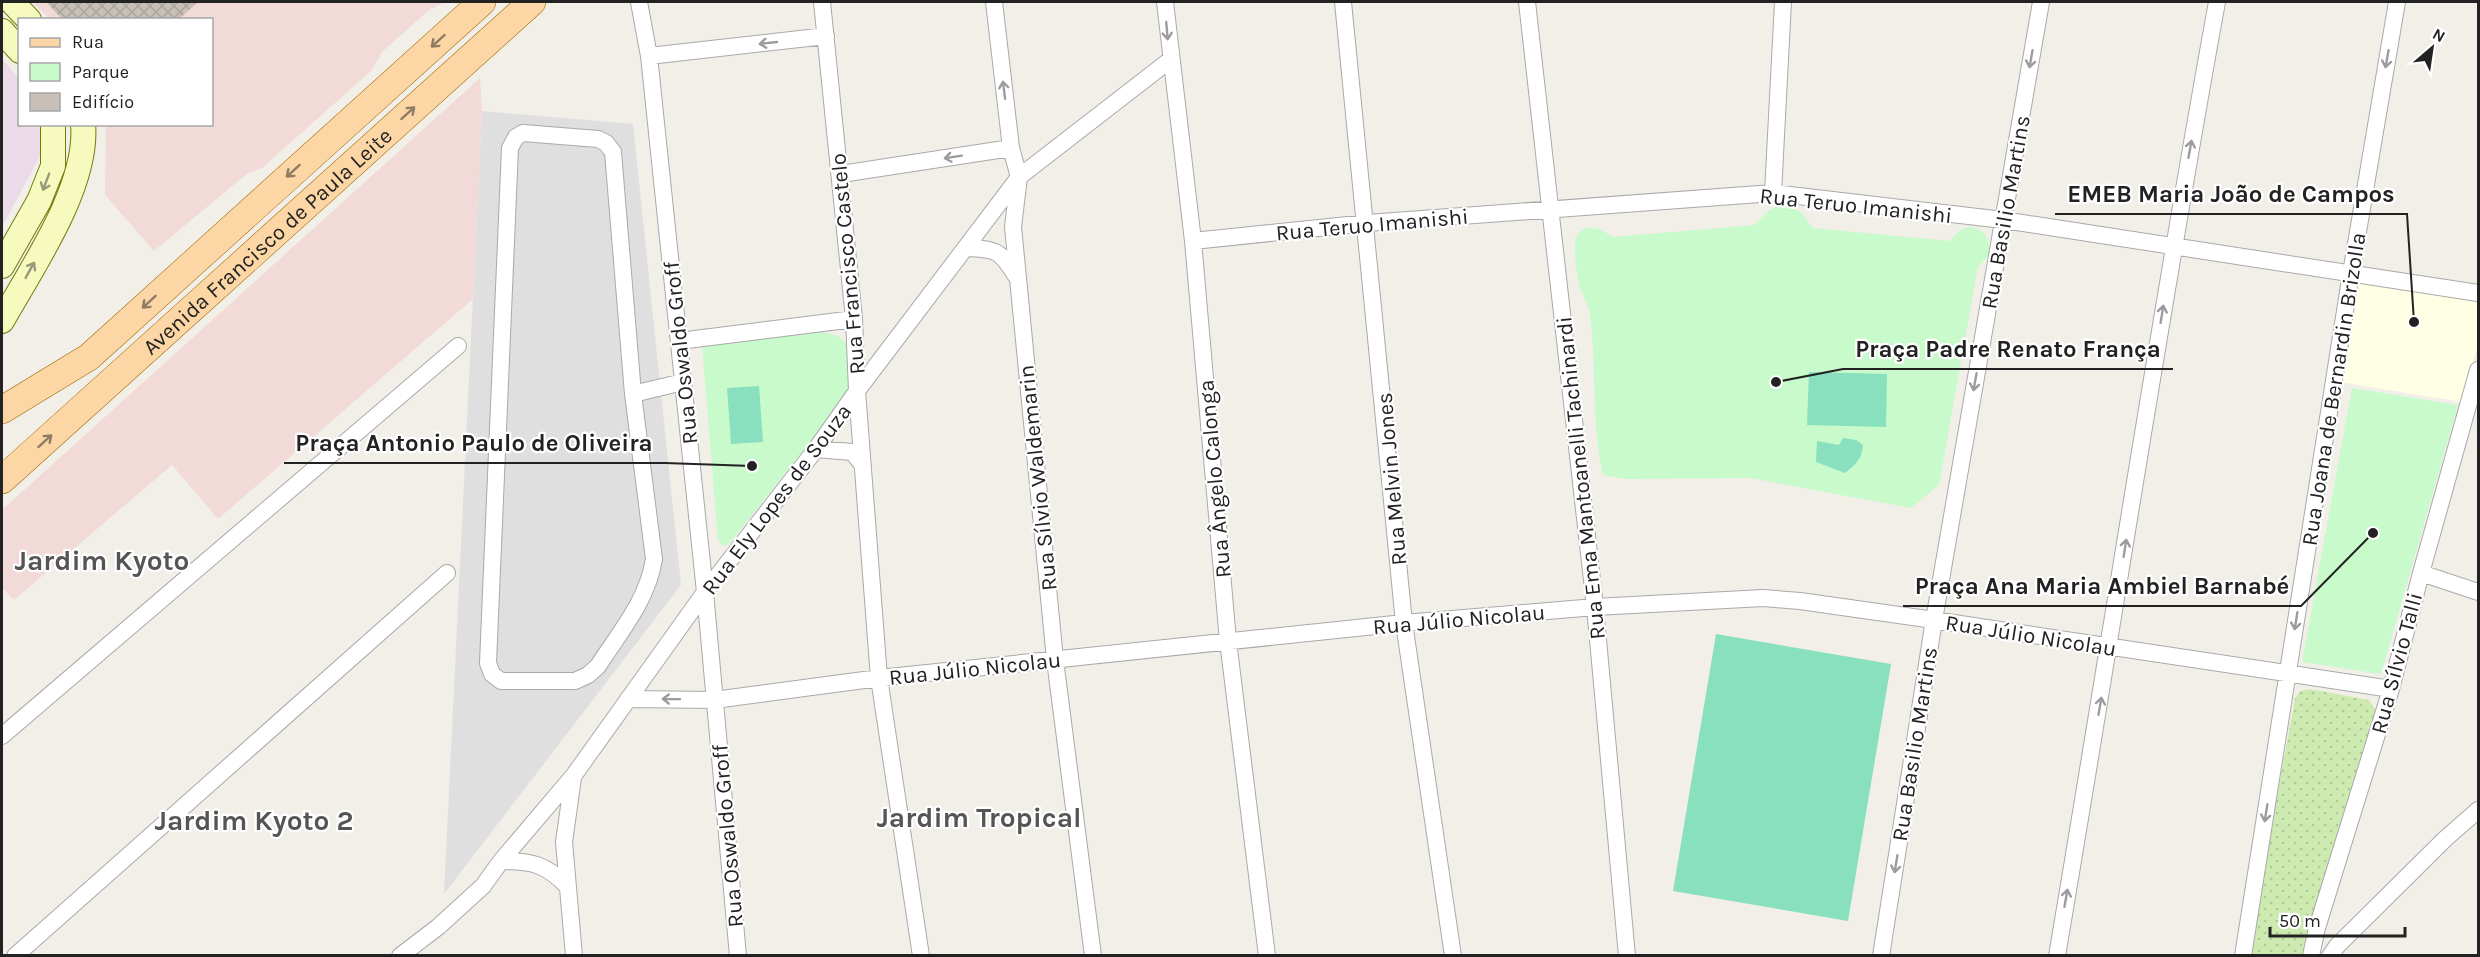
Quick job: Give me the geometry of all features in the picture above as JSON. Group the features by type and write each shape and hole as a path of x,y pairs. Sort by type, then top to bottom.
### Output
{"main road":[{"path":"12,2 27,18"},
{"name":"Avenida Francisco de Paula Leite","path":"2,410 89,357 482,2"},
{"name":"Avenida Francisco de Paula Leite","path":"2,480 532,2"},
{"path":"2,31 18,49"},
{"path":"2,266 39,201 53,166 52,126"},
{"path":"2,321 63,211 81,159 84,126"},
{"path":"179,275 201,301"}],"street":[{"name":"Rua Oswaldo Groff","path":"639,2 649,56 679,340 705,592 738,956"},
{"name":"Rua Francisco Castelo","path":"822,2 854,319 862,464 879,678 921,956"},
{"name":"Rua Sílvio Waldemarin","path":"993,2 1011,148 1019,177 1013,227 1055,660 1093,956"},
{"name":"Rua Ângelo Calonga","path":"1165,2 1193,241 1228,641 1267,956"},
{"name":"Rua Melvin Jones","path":"1343,2 1367,224 1404,623 1454,956"},
{"name":"Rua Ema Mantoanelli Tachinardi","path":"1527,2 1595,607 1627,956"},
{"path":"1773,193 1783,2"},
{"name":"Rua Basilio Martins","path":"1881,956 1934,620 2041,2"},
{"path":"2056,956 2109,648 2172,248 2217,2"},
{"name":"Rua Joana de Bernardin Brizolla","path":"2243,956 2351,273 2397,2"},
{"path":"649,56 826,36"},
{"name":"Rua Ely Lopes de Souza","path":"400,956 483,886 501,861 574,775 705,592 816,449 857,391 1019,177 1170,60"},
{"path":"523,133 598,139 606,143 613,152 633,394 654,559 652,576 645,592 598,666 588,675 575,681 501,681 492,674 488,663 510,148 516,137 523,133"},
{"path":"841,174 1011,148"},
{"name":"Rua Teruo Imanishi","path":"1193,241 1367,224 1773,193 2003,220 2172,248 2478,293"},
{"path":"966,248 988,249 1004,256 1018,278"},
{"path":"679,340 854,319"},
{"path":"2,736 458,346"},
{"name":"Rua Sílvio Talli","path":"2311,956 2317,928 2391,689 2478,370"},
{"path":"633,394 683,382"},
{"path":"816,449 852,452 862,464"},
{"path":"15,956 447,573"},
{"path":"2421,573 2478,592"},
{"name":"Rua Júlio Nicolau","path":"628,699 714,700 879,678 1404,623 1595,607 1763,598 1934,620 2391,689"},
{"path":"574,775 564,842 574,956"},
{"path":"2331,956 2337,946 2428,855 2478,810"},
{"path":"501,861 522,861 538,865 553,872 568,887"}],"shaded area":[{"path":"33,2 445,2 429,10 383,51 371,71 262,168 248,173 154,251 105,195 106,126 213,126 213,18 48,18"},
{"path":"2,59 18,77 18,126 40,126 47,143 2,227"},
{"path":"480,78 482,111 473,299 218,519 172,465 14,600 2,588 2,510"},
{"path":"482,111 633,124 681,585 444,894"},
{"path":"2357,281 2478,300 2478,344 2462,402 2341,382"}],"green space":[{"path":"1779,206 1800,211 1813,228 1950,241 1961,230 1970,227 1983,233 1988,241 1988,256 1978,267 1939,485 1911,508 1750,478 1625,479 1603,475 1595,415 1590,315 1579,285 1575,254 1577,236 1581,231 1589,228 1613,237 1754,225 1769,210"},
{"path":"823,332 838,336 846,343 851,391 729,544 723,546 718,540 702,346"},
{"path":"1809,372 1887,374 1886,427 1807,425"},
{"path":"759,386 763,442 731,444 727,388"},
{"path":"2352,388 2458,405 2381,674 2302,662"},
{"path":"1843,438 1856,440 1863,445 1860,458 1852,467 1845,473 1816,462 1817,441 1839,445"},
{"path":"1716,634 1891,664 1848,921 1673,891"},
{"path":"2309,689 2369,700 2377,713 2305,955 2247,956 2295,699 2300,691"}],"building":[{"path":"46,2 198,2 180,18 61,18"}],"place":[{"name":"EMEB Maria João de Campos","path":"2414,322"},
{"name":"Praça Padre Renato França","path":"1776,382"},
{"name":"Praça Antonio Paulo de Oliveira","path":"752,466"},
{"name":"Praça Ana Maria Ambiel Barnabé","path":"2373,533"}],"district":[{"name":"Jardim Kyoto","path":"102,560"},
{"name":"Jardim Tropical","path":"979,817"},
{"name":"Jardim Kyoto 2","path":"254,820"}]}
